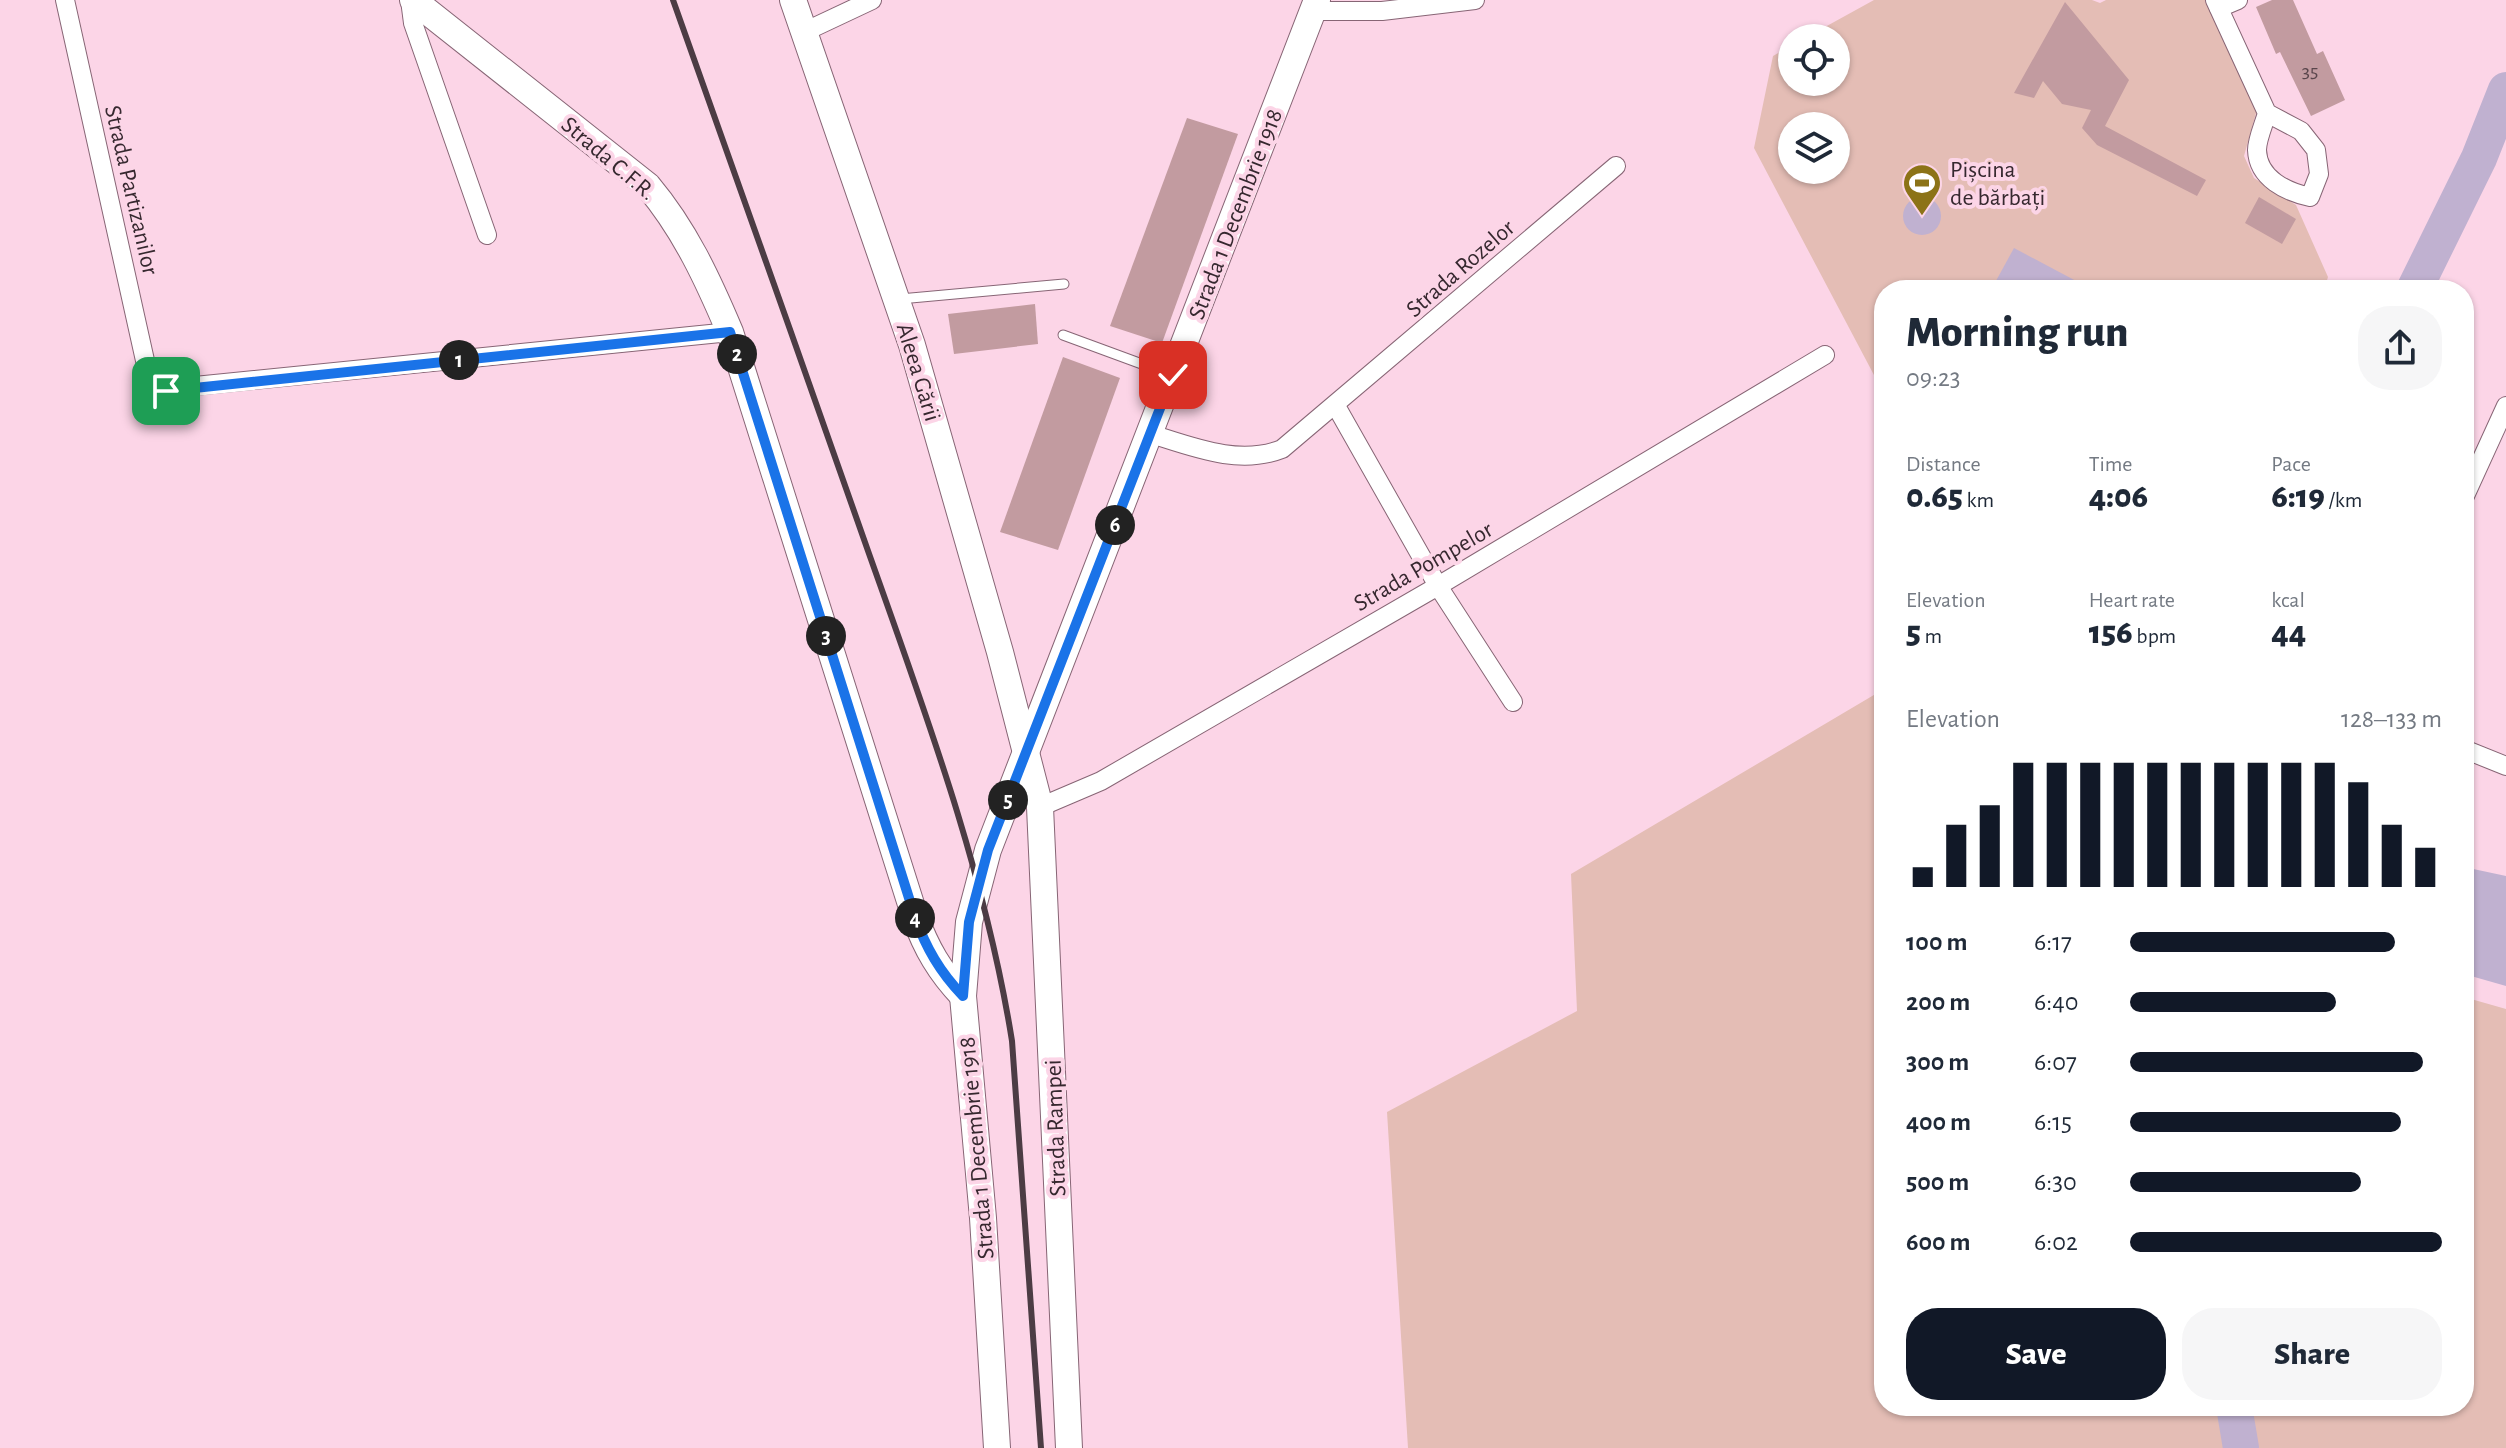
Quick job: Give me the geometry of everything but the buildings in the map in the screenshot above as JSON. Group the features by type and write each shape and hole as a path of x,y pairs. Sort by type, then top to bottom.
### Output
{"street":[{"name":"Strada Partizanilor","path":"65,0 150,383 155,390 730,332"},
{"name":"Strada C.F.R.","path":"411,0 413,23 487,235"},
{"name":"Strada C.F.R.","path":"411,0 648,186 689,241 730,332 915,917 926,947 942,974 963,996"},
{"name":"Aleea Gării","path":"793,0 936,425 1027,749 1040,807"},
{"path":"804,32 872,0"},
{"path":"1315,6 1382,11 1475,0"},
{"path":"2238,0 2217,4 2267,113 2301,131 2316,150 2319,174 2310,197 2288,192 2267,177 2257,151 2267,113"},
{"name":"Strada 1 Decembrie 1918","path":"997,1448 983,1218 963,996 969,922 979,881 1027,749 1315,6"},
{"name":"Strada Rozelor","path":"1151,434 1229,456 1267,455 1297,440 1616,166"},
{"name":"Strada Pompelor","path":"1040,807 1101,781 1438,586 1825,355"},
{"path":"1336,406 1438,586 1513,702"},
{"path":"2474,476 2506,406"},
{"path":"2474,753 2506,766"},
{"name":"Strada Rampei","path":"1040,807 1069,1448"}],"lane":[{"path":"896,300 1064,284"},
{"path":"1063,335 1173,375"}],"shaded area":[{"path":"1874,0 2092,0 2100,3 2106,0 2215,0 2260,99 2244,156 2254,178 2296,205 2327,280 1874,280 1874,375 1754,148 1773,56 1778,53 1778,96 1850,96 1850,24 1830,24"},
{"name":"Pișcina de bărbați","path":"1922,197 1935,203 1941,216 1935,229 1922,235 1909,229 1903,216 1909,203"},
{"path":"2014,248 2074,280 1996,280"},
{"path":"1874,695 1874,1416 2474,1416 2474,1000 2506,1009 2506,1448 1408,1448 1387,1112 1577,1011 1571,874"},
{"path":"2474,869 2506,876 2506,986 2474,977"}],"waterway":[{"path":"2419,280 2479,158 2506,90"},
{"path":"2236,1416 2241,1448"}],"railway":[{"path":"673,0 931,730 986,915 1012,1041 1041,1448"}],"place":[{"name":"Pișcina de bărbați","path":"1922,217"}],"route":[{"path":"166,391 730,332 915,917 926,947 942,974 963,996 969,922 988,850 1173,375"}]}
